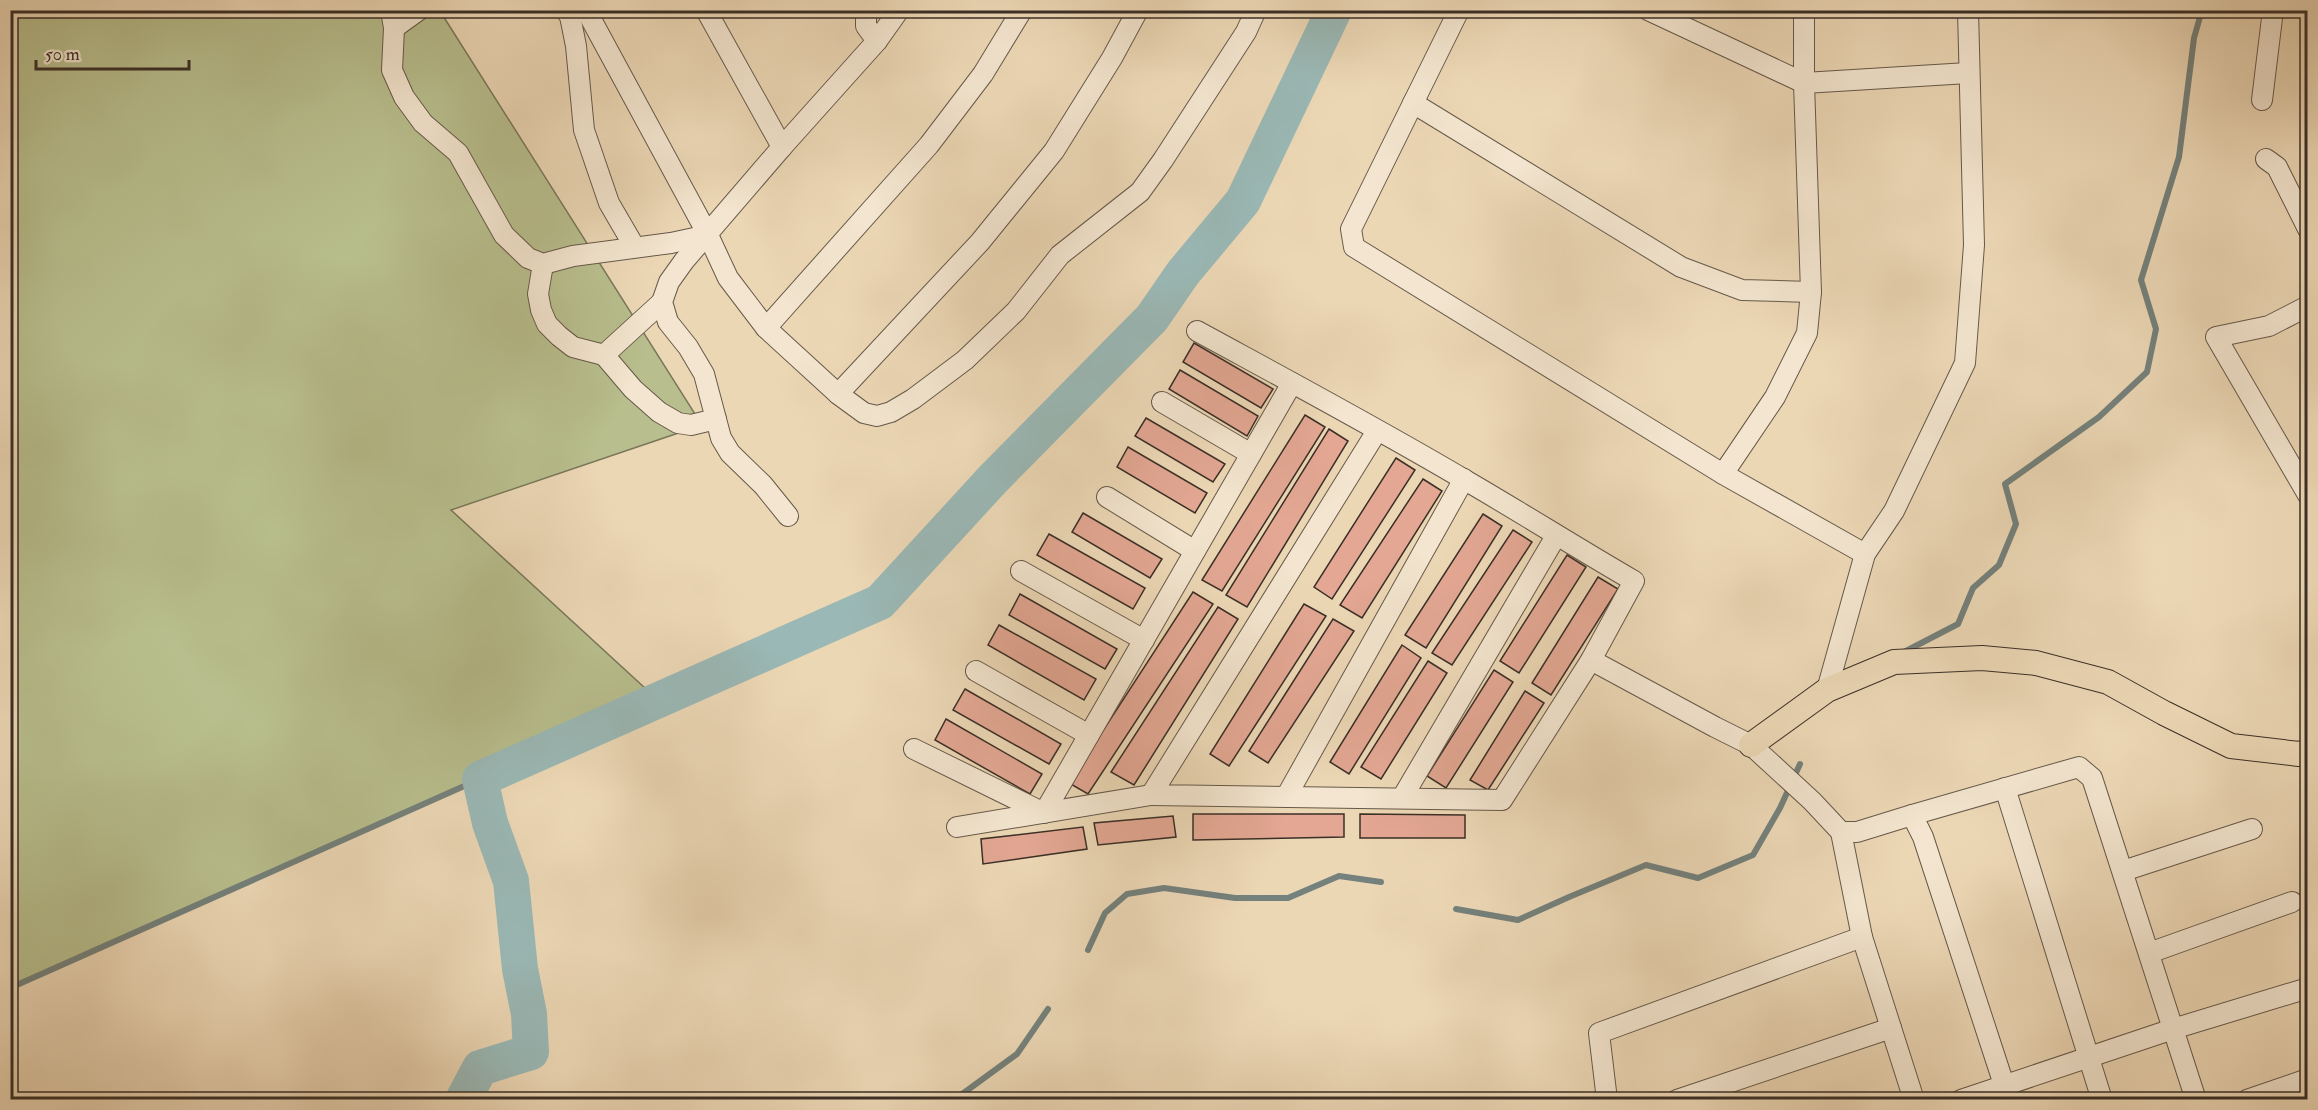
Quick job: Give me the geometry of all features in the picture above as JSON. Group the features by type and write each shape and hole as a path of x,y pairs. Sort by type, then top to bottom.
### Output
{"main road":[{"path":"1751,745 1827,690 1894,662 1982,658 2036,663 2108,682 2231,746 2299,754 2307,752"}],"street":[{"path":"419,10 392,20 393,70 404,97 423,123 458,153 504,235 528,258 543,264 573,256 634,246 671,243 708,235"},
{"path":"565,10 570,16 576,46 584,130 609,203 634,246"},
{"path":"586,10 708,235 728,278 766,328 838,394 864,413 877,416 891,412 913,399 965,360 1016,311 1060,255 1140,192 1246,32 1256,10"},
{"path":"706,10 782,147"},
{"path":"866,10 866,26 877,41"},
{"path":"604,355 662,302 669,282 684,261 877,41 899,10"},
{"path":"766,328 929,145 983,74 1022,10"},
{"path":"838,394 980,242 1054,152 1112,58 1138,10"},
{"path":"1459,10 1351,229 1354,247 1724,474 1865,554"},
{"path":"1648,10 1804,83 1968,73"},
{"path":"1724,474 1775,397 1807,333 1811,292 1804,83 1804,10"},
{"path":"1827,690 1865,554 1894,511 1965,363 1974,245 1968,10"},
{"path":"2262,100 2273,10"},
{"path":"1413,103 1681,267 1743,290 1811,292"},
{"path":"2266,159 2277,167 2307,229"},
{"path":"543,264 538,294 547,324 559,336 573,347 604,355 633,389 659,412 678,423 691,425 716,419"},
{"path":"662,302 668,322 688,347 704,374 721,438 730,453 763,485 788,516"},
{"path":"2305,312 2269,326 2216,338 2307,495"},
{"path":"957,826 1151,795 1502,800 1592,660 1634,581 1464,479 1197,331"},
{"path":"1044,813 1292,383"},
{"path":"1162,402 1251,454"},
{"path":"1151,795 1377,431"},
{"path":"1286,797 1464,479"},
{"path":"1107,497 1195,551"},
{"path":"1402,798 1556,536"},
{"path":"1021,571 1144,640"},
{"path":"1592,660 1715,728 1751,745 1812,801 1841,832 1862,937 1914,1100"},
{"path":"976,671 1089,735"},
{"path":"914,749 1044,813"},
{"path":"1841,832 1857,832 2079,767 2092,778 2196,1100"},
{"path":"2005,788 2102,1100"},
{"path":"1912,815 1923,837 2006,1092"},
{"path":"2123,871 2252,829"},
{"path":"2149,953 2292,902"},
{"path":"1607,1100 1599,1033 1862,937"},
{"path":"1961,1100 2006,1092 2089,1057 2307,988"},
{"path":"1677,1100 1891,1028"},
{"path":"2247,1100 2307,1079"}],"green space":[{"path":"10,11 440,11 702,425 451,510 658,700 11,988"}],"building":[{"path":"1194,343 1273,389 1261,408 1183,362"},
{"path":"1180,370 1258,416 1247,436 1169,389"},
{"path":"1305,415 1325,427 1222,591 1202,580"},
{"path":"1146,418 1225,464 1213,482 1135,436"},
{"path":"1329,429 1348,441 1247,607 1226,595"},
{"path":"1128,447 1207,493 1195,513 1117,467"},
{"path":"1396,458 1415,470 1332,599 1314,587"},
{"path":"1423,479 1442,491 1362,618 1340,605"},
{"path":"1083,513 1162,559 1150,578 1072,532"},
{"path":"1483,514 1502,526 1426,648 1405,635"},
{"path":"1513,530 1532,542 1452,665 1432,653"},
{"path":"1049,534 1145,588 1133,609 1037,555"},
{"path":"1567,555 1586,567 1519,673 1500,661"},
{"path":"1598,577 1618,589 1551,695 1532,683"},
{"path":"1193,592 1213,604 1088,794 1069,783"},
{"path":"1020,594 1117,649 1105,669 1009,615"},
{"path":"1304,604 1326,616 1229,766 1210,754"},
{"path":"1218,607 1238,619 1134,785 1111,772"},
{"path":"1333,619 1354,631 1268,763 1249,751"},
{"path":"999,625 1096,679 1084,700 988,645"},
{"path":"1402,645 1421,658 1349,774 1330,762"},
{"path":"1428,661 1447,673 1381,779 1361,767"},
{"path":"1494,670 1513,682 1446,788 1427,776"},
{"path":"965,689 1061,744 1049,764 953,710"},
{"path":"1525,691 1544,703 1488,790 1470,780"},
{"path":"946,719 1042,774 1030,794 935,740"},
{"path":"1193,814 1344,814 1344,837 1193,840"},
{"path":"1360,814 1465,815 1465,838 1360,838"},
{"path":"1173,816 1176,837 1098,845 1094,823"},
{"path":"1083,827 1087,849 983,864 981,839"}],"waterway":[{"path":"463,1100 480,1068 531,1052 529,1014 520,969 511,881 490,823 480,779 880,602 993,479 1152,318 1183,273 1243,201 1334,10"},
{"path":"1902,653 1958,624 1973,588 1999,565 2016,524 2005,484 2099,417 2147,372 2156,329 2141,280 2179,157 2194,38 2202,10"},
{"path":"1456,909 1518,920 1646,865 1698,878 1753,855 1780,808 1800,764"},
{"path":"10,988 480,779"},
{"path":"1088,950 1105,913 1127,894 1164,888 1235,898 1288,898 1339,876 1381,882"},
{"path":"954,1100 1017,1054 1048,1009"}]}
